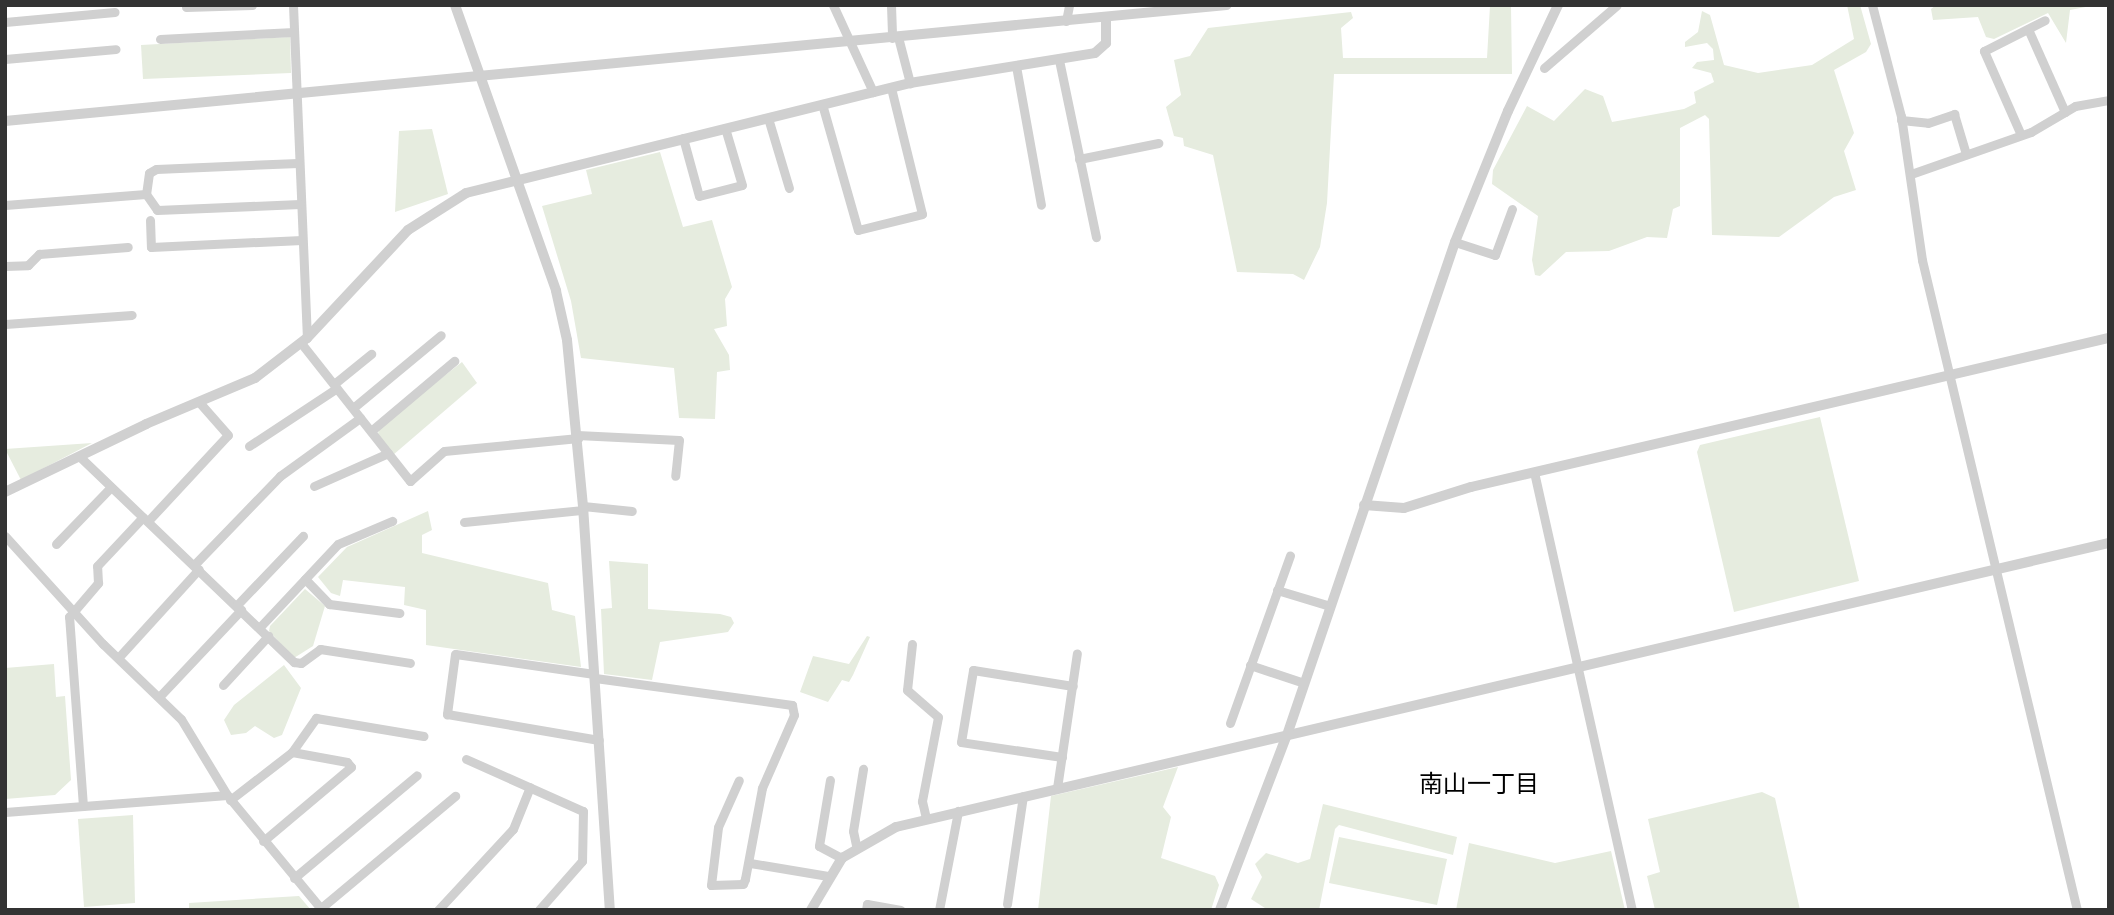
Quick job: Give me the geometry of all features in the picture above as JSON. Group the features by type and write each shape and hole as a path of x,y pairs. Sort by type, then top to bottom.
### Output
{"street":[{"path":"186,7 252,5"},
{"path":"293,5 304,340 335,386 410,481 444,451 578,437 680,440 675,476"},
{"path":"455,5 556,291 578,437 610,910"},
{"path":"833,5 873,92"},
{"path":"891,5 895,37 910,83"},
{"path":"1066,21 1069,5"},
{"path":"5,121 1066,21 1106,17 1137,10 1227,5"},
{"path":"1220,910 1287,735 1455,243 1508,111 1558,5"},
{"path":"1544,68 1617,5"},
{"path":"1871,5 1901,120 1922,260 2077,910"},
{"path":"5,22 115,12"},
{"path":"5,492 255,378 304,340 419,221 466,192 514,178 910,83 1059,60 1102,48 1106,17"},
{"path":"2021,135 1984,51 2045,20"},
{"path":"2028,29 2065,112"},
{"path":"160,39 294,32"},
{"path":"5,59 116,49"},
{"path":"1059,60 1096,237"},
{"path":"1016,66 1041,205"},
{"path":"822,104 858,230 922,214 891,88"},
{"path":"1911,174 2021,135 2065,112 2109,100"},
{"path":"1901,120 1928,123 1954,114 1966,154"},
{"path":"768,118 789,188"},
{"path":"683,138 699,196 742,184 725,128"},
{"path":"1079,159 1158,143"},
{"path":"298,163 156,169 149,173 146,194 157,210 300,204"},
{"path":"5,205 146,194"},
{"path":"1455,243 1495,255 1512,209"},
{"path":"150,220 151,247 302,240"},
{"path":"5,266 28,265 39,254 128,247"},
{"path":"5,324 132,314"},
{"path":"353,408 441,335"},
{"path":"1364,505 1404,508 1534,472 2109,338"},
{"path":"249,446 335,386 371,354"},
{"path":"371,431 454,361"},
{"path":"83,806 71,611 95,588 97,566 228,435 199,402"},
{"path":"118,658 272,483 360,418"},
{"path":"314,486 388,453"},
{"path":"79,456 298,664 320,649 410,663"},
{"path":"1534,472 1632,910"},
{"path":"56,544 111,487"},
{"path":"464,522 583,508 632,511"},
{"path":"259,628 338,544 392,521"},
{"path":"159,697 303,536"},
{"path":"7,541 71,611 159,697 191,733 229,798 322,909 455,796"},
{"path":"811,910 828,876 856,845 926,819 2109,543"},
{"path":"1230,723 1290,555"},
{"path":"305,579 329,604 399,613"},
{"path":"1277,590 1330,606"},
{"path":"223,685 268,636"},
{"path":"912,644 907,690 938,717 922,802 926,819"},
{"path":"1057,788 1077,653"},
{"path":"599,740 447,714 455,654 792,705 794,715 762,788 750,863 743,884 711,885 718,827 739,780"},
{"path":"1250,665 1304,683"},
{"path":"1062,757 961,742 973,670 1073,686"},
{"path":"5,812 229,798 292,752 316,718 423,736"},
{"path":"263,841 351,767 347,762 292,752"},
{"path":"466,759 579,808 584,814 579,866 539,910"},
{"path":"856,845 853,831 863,769"},
{"path":"294,877 417,775"},
{"path":"830,780 820,846 842,858"},
{"path":"438,910 513,829 530,787"},
{"path":"1007,904 1023,796"},
{"path":"939,910 958,811"},
{"path":"750,863 828,876"},
{"path":"866,910 867,904 900,910"}],"shaded area":[{"path":"1847,5 1860,5 1871,44 1866,52 1834,70 1854,133 1844,151 1856,190 1834,197 1779,237 1712,235 1709,119 1705,115 1680,128 1680,206 1673,209 1667,238 1647,237 1609,251 1566,252 1540,276 1535,275 1532,260 1538,216 1492,184 1493,170 1527,106 1554,121 1585,89 1603,96 1612,122 1684,109 1696,103 1694,92 1714,82 1711,73 1692,68 1697,62 1714,60 1713,49 1707,43 1685,47 1685,42 1698,32 1702,11 1710,15 1724,65 1758,73 1812,65 1854,39"},
{"path":"1936,5 2096,5 2070,10 2066,43 2048,13 1994,39 1986,37 1978,17 1933,20 1931,9"},
{"path":"1490,6 1511,6 1512,74 1334,74 1327,203 1320,247 1304,280 1293,274 1237,272 1213,155 1184,146 1183,138 1174,136 1166,107 1181,95 1174,60 1190,56 1208,28 1351,12 1353,18 1341,28 1343,58 1487,58"},
{"path":"290,37 291,73 143,79 141,45"},
{"path":"432,129 448,194 395,212 399,131"},
{"path":"660,152 683,227 712,220 732,287 725,299 727,326 714,329 729,355 730,370 717,372 715,419 679,418 674,368 581,358 571,301 542,206 592,194 586,170"},
{"path":"462,362 477,383 393,455 378,435 379,427"},
{"path":"1820,417 1859,581 1734,612 1697,452 1700,445"},
{"path":"92,443 21,480 5,449"},
{"path":"428,511 432,530 422,535 422,553 548,583 552,610 575,616 581,667 426,645 426,610 404,605 405,587 343,580 340,596 331,593 318,577 347,547"},
{"path":"609,561 648,564 648,609 720,614 731,617 734,623 728,632 660,642 652,680 604,674 601,609 612,608"},
{"path":"305,589 325,606 313,646 294,658 269,631 270,626"},
{"path":"867,636 870,637 849,682 842,680 828,702 800,692 813,656 849,664"},
{"path":"54,664 56,697 65,696 71,780 55,795 5,799 5,668"},
{"path":"284,665 301,688 282,735 274,738 255,726 246,733 231,735 224,720 234,705"},
{"path":"1178,767 1163,807 1171,817 1161,858 1215,876 1219,885 1211,910 1038,910 1051,796"},
{"path":"1762,792 1775,798 1800,910 1655,910 1647,876 1660,872 1648,819"},
{"path":"1323,804 1457,837 1453,855 1339,825 1335,829 1319,910 1268,910 1251,899 1262,877 1255,864 1266,853 1298,863 1310,859"},
{"path":"133,815 135,903 84,907 78,819"},
{"path":"1339,837 1447,859 1437,905 1329,883"},
{"path":"1469,843 1555,863 1611,851 1625,910 1456,910"},
{"path":"299,896 311,910 189,910 189,903"}],"district":[{"name":"南山一丁目","path":"1479,784"}]}
